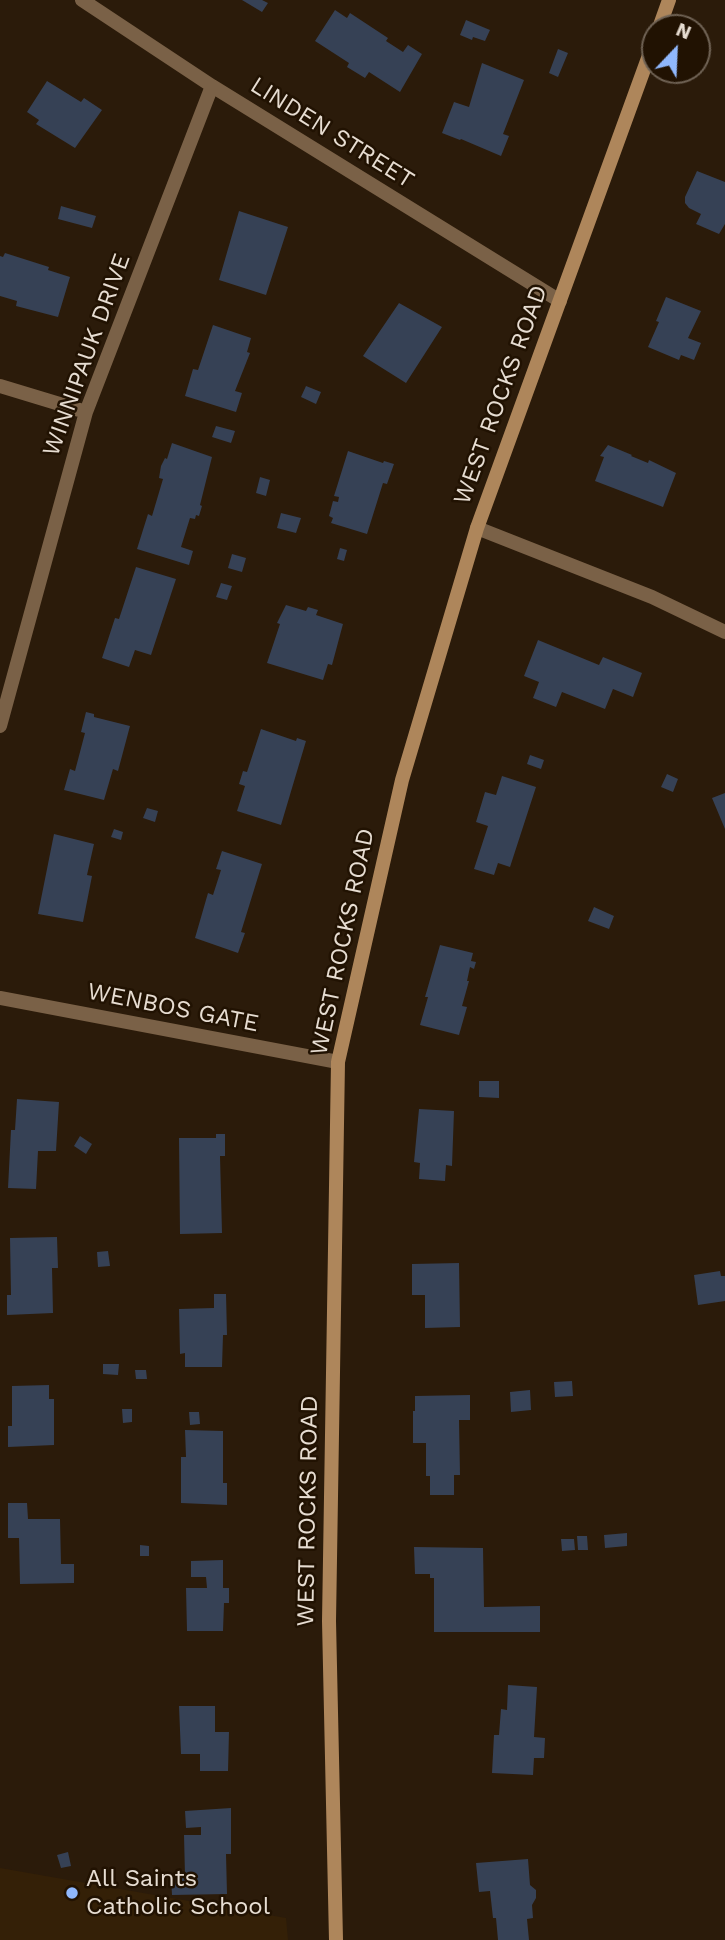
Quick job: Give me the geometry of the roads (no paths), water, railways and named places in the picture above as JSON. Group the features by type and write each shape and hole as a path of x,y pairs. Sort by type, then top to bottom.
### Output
{"main road":[{"name":"WEST ROCKS ROAD","path":"336,1940 329,1621 338,1062 402,780 477,528 641,78"}],"street":[{"name":"LINDEN STREET","path":"82,0 212,86 560,301"},
{"name":"WINNIPAUK DRIVE","path":"0,726 86,412 212,86"},
{"path":"0,386 86,412"},
{"path":"477,528 652,597 725,632"},
{"name":"WENBOS GATE","path":"0,998 338,1062"}],"place":[{"name":"All Saints Catholic School","path":"72,1893"}]}
